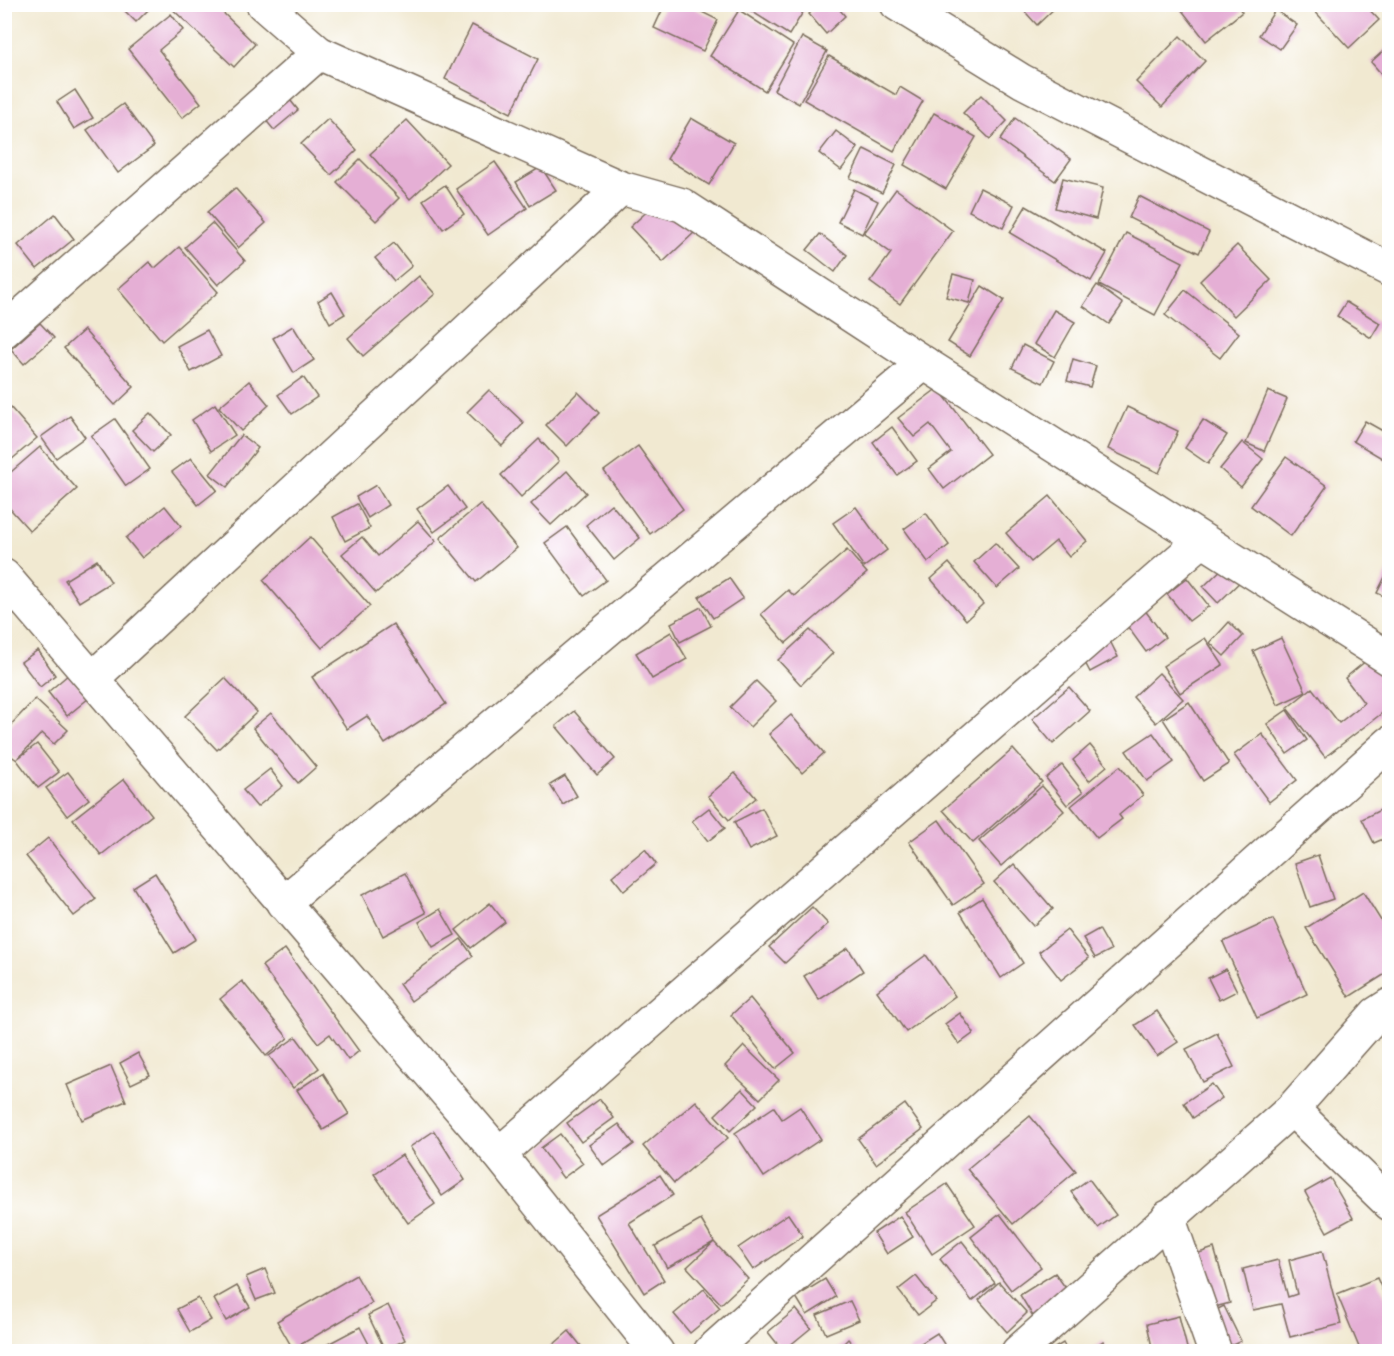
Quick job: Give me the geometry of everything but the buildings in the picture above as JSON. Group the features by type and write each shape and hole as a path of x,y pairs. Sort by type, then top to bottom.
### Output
{"street":[{"path":"263,4 319,53 621,188 682,205 1201,541 1389,659"},
{"path":"897,4 1022,81 1389,270"},
{"path":"4,331 319,53"},
{"path":"93,678 621,188"},
{"path":"283,903 924,363"},
{"path":"499,1154 1201,541"},
{"path":"4,576 499,1154 657,1352"},
{"path":"710,1352 1389,743"},
{"path":"1018,1352 1292,1108 1376,1014 1389,1005"},
{"path":"1292,1108 1389,1204"},
{"path":"1167,1217 1215,1352"}]}
